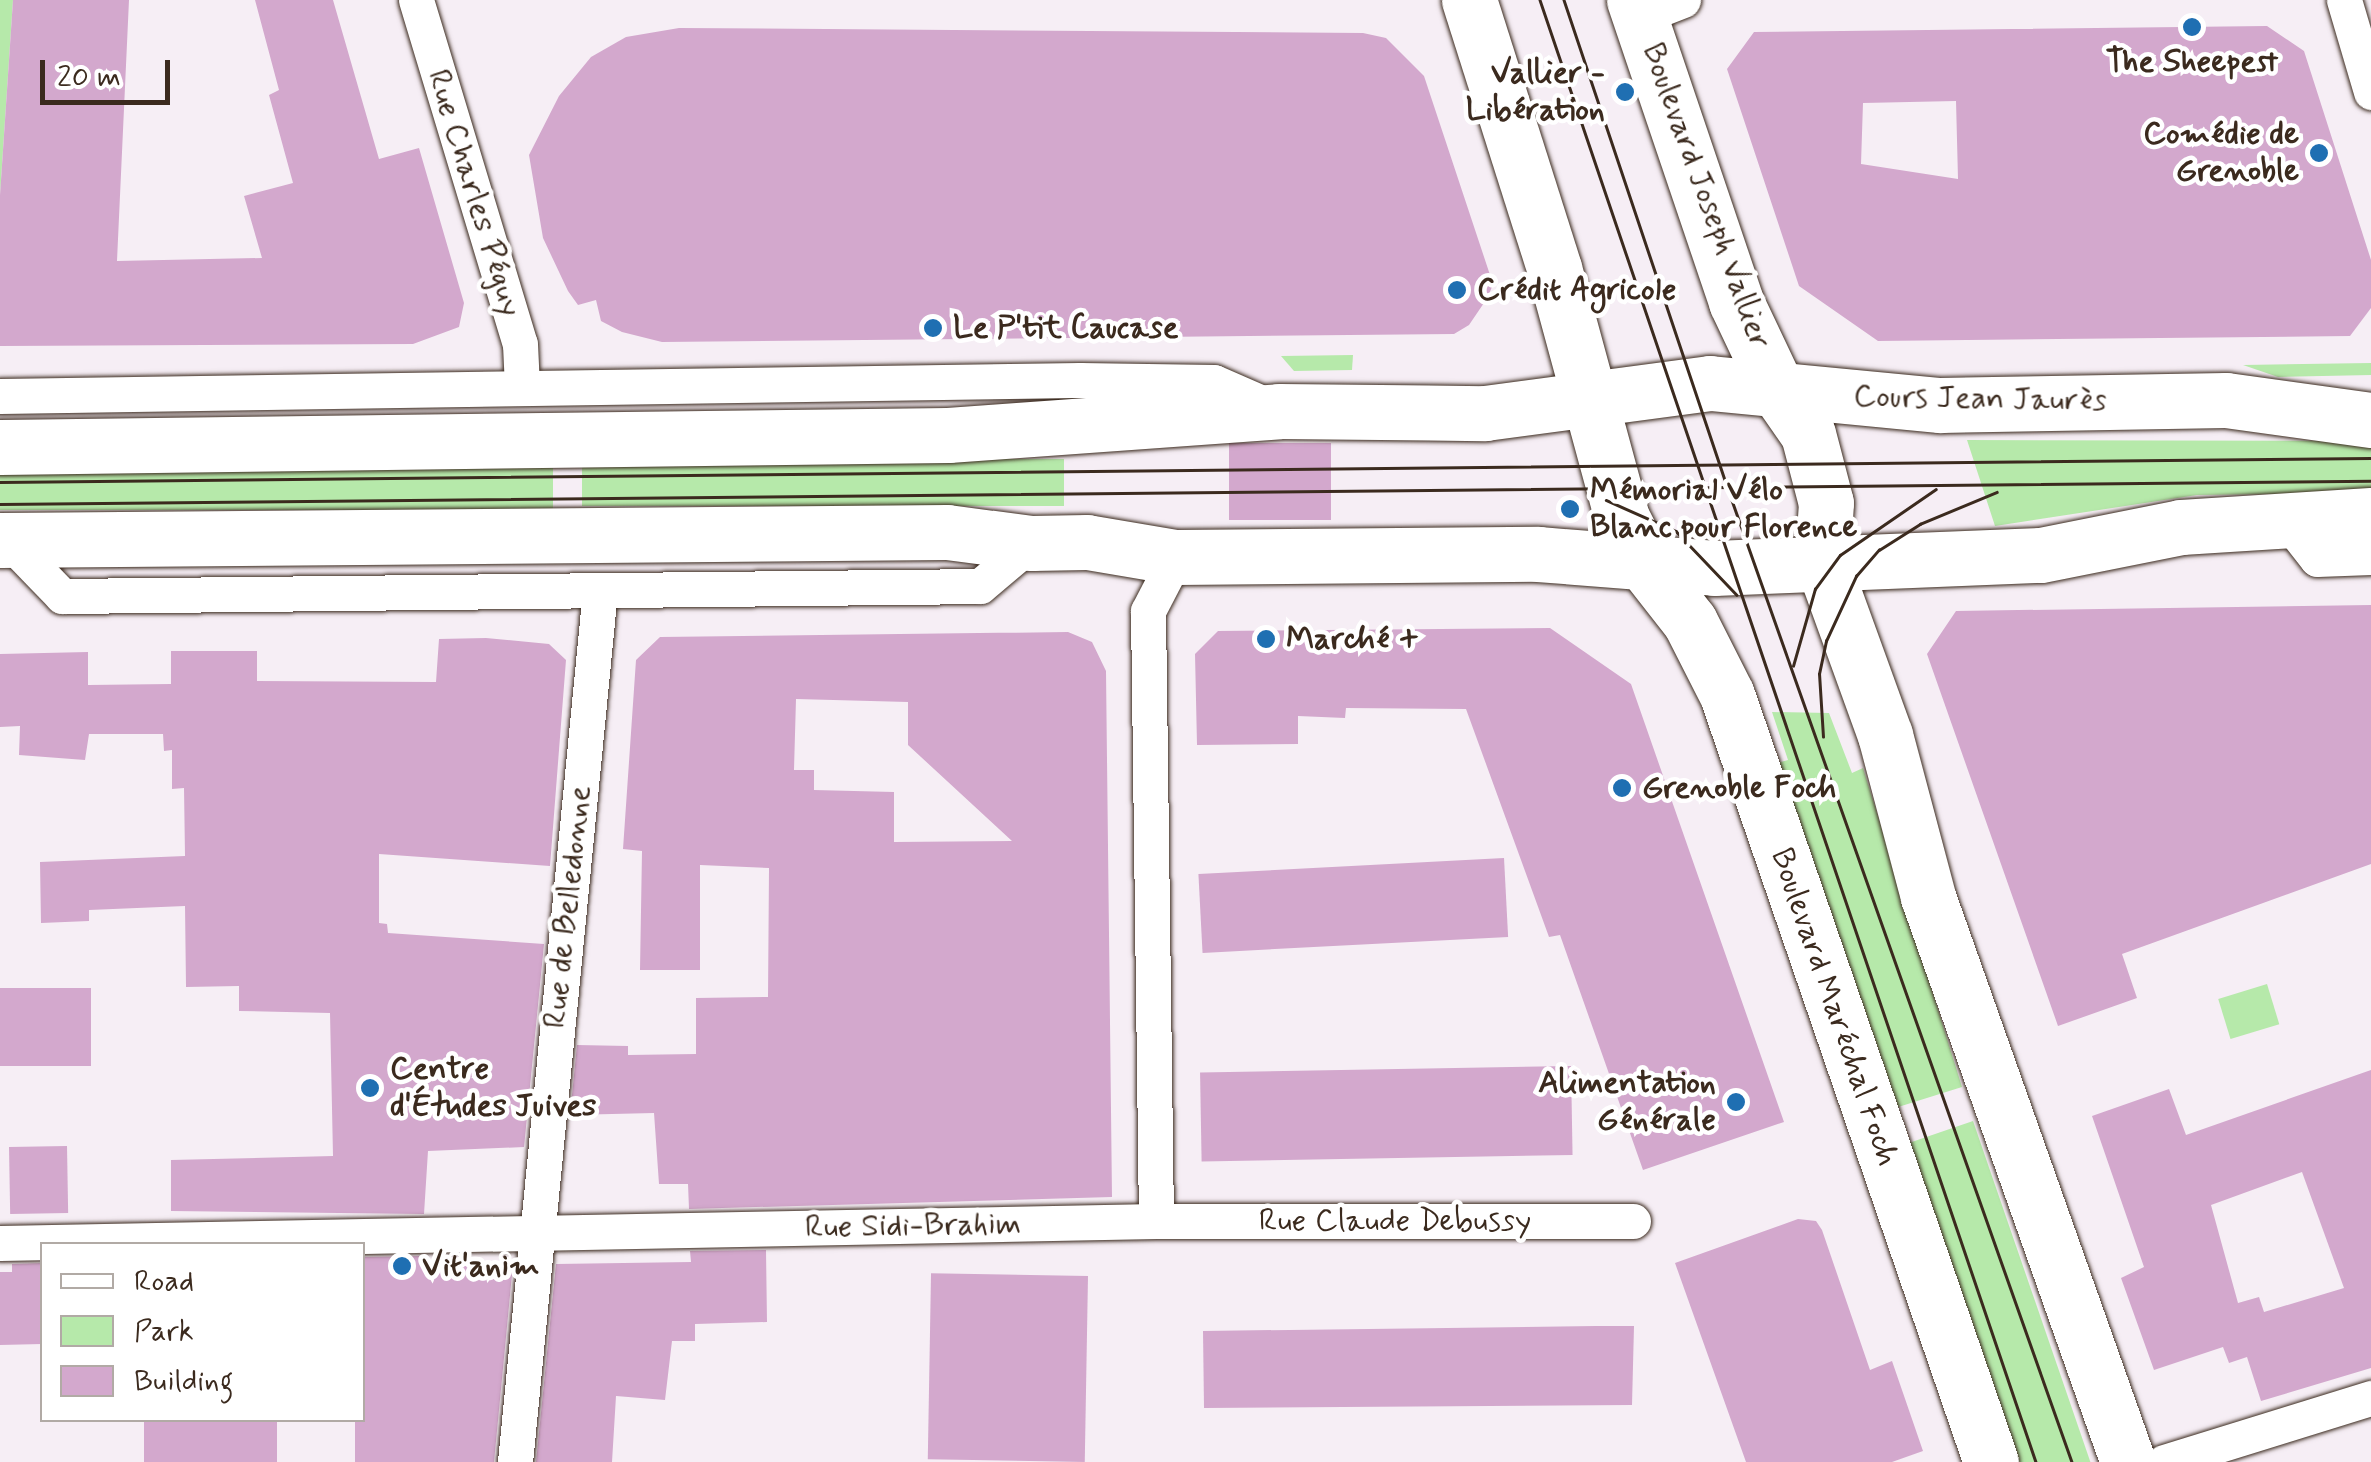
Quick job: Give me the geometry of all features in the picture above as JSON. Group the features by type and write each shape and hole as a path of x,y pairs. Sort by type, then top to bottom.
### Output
{"main road":[{"path":"1469,0 1591,402 1622,518 1647,566"},
{"name":"Boulevard Joseph Vallier","path":"1653,5 1736,302 1778,392 1808,434 1826,502 1822,561"},
{"name":"Cours Jean Jaurès","path":"0,447 948,435 1279,411 1485,413 1710,384 1940,405 2226,400 2371,420"},
{"path":"4,540 947,532 1031,543 1088,542 1176,557 1538,554 1647,566 2041,555 2182,526 2284,517 2371,515"},
{"path":"1822,561 1885,734 1928,897 2128,1462"},
{"name":"Boulevard Maréchal Foch","path":"1647,566 1690,622 1727,696 1991,1462"}],"street":[{"name":"Rue Charles Péguy","path":"416,0 520,344 522,388"},
{"path":"2344,0 2371,92"},
{"path":"0,396 1214,382 1279,411"},
{"path":"2284,517 2317,559 2371,558"},
{"path":"4,540 62,596 980,586 1031,543"},
{"path":"1156,1221 1148,611 1176,557"},
{"name":"Rue de Belledonne","path":"515,1462 600,590"},
{"name":"Rue Claude Debussy","path":"1156,1221 1634,1221"},
{"name":"Rue Sidi-Brahim","path":"59,1242 1156,1221"},
{"name":"Rue Sidi-Brahim","path":"0,1243 40,1242"},
{"path":"2164,1462 2371,1398"}],"green space":[{"path":"0,0 13,0 0,195"},
{"path":"1353,355 1352,370 1294,371 1281,356"},
{"path":"2371,363 2371,375 2278,377 2243,365"},
{"path":"1967,440 2371,441 2371,493 2197,495 1995,526"},
{"path":"582,459 1064,459 1064,506 582,506"},
{"path":"0,464 553,464 553,510 0,510"},
{"path":"1772,712 1829,713 1852,773 1863,768 1962,1087 1895,1108 1774,764 1788,760"},
{"path":"2267,984 2279,1024 2231,1039 2218,999"},
{"path":"1973,1121 2090,1462 2015,1462 1906,1144"}],"building":[{"path":"13,0 129,0 117,261 262,258 244,196 293,183 269,95 279,90 255,0 333,0 379,159 419,148 464,303 459,327 413,344 0,346 0,195"},
{"path":"2267,26 2304,51 2371,260 2371,308 2350,336 1878,341 1799,286 1727,69 1754,32","holes":["1956,101 1958,179 1861,164 1863,103"]},
{"path":"679,28 1363,33 1386,38 1424,76 1493,284 1469,325 1454,334 662,342 622,332 601,321 596,300 578,305 568,291 543,238 529,155 559,96 591,57 626,37"},
{"path":"1229,443 1331,443 1331,520 1229,520"},
{"path":"2371,605 2371,864 2122,954 2137,998 2058,1026 1927,654 1956,611"},
{"path":"1550,628 1631,684 1784,1122 1643,1170 1560,935 1549,937 1466,709 1346,708 1345,718 1298,716 1298,744 1197,745 1195,654 1218,631"},
{"path":"1068,632 1092,642 1106,671 1112,1197 689,1209 688,1184 659,1184 654,1113 570,1115 577,1045 628,1046 628,1055 696,1054 696,998 768,997 769,868 700,865 700,970 640,970 642,851 623,849 636,660 660,637","holes":["796,699 908,702 908,745 1012,841 894,842 894,792 814,790 814,770 794,770"]},
{"path":"486,638 549,644 566,660 550,866 379,854 379,923 387,924 388,933 544,944 524,1147 428,1151 424,1214 171,1211 171,1160 333,1156 330,1013 239,1011 239,986 186,987 185,906 89,910 89,921 41,923 40,862 185,856 184,788 172,789 172,750 164,751 163,734 89,734 85,760 19,755 20,726 0,727 0,654 88,652 88,685 171,684 171,651 257,651 257,681 436,682 439,639"},
{"path":"1504,858 1508,937 1203,953 1198,874"},
{"path":"0,988 91,988 91,1066 0,1066"},
{"path":"1571,1066 1573,1155 1202,1161 1200,1072"},
{"path":"2371,1070 2371,1368 2261,1401 2247,1357 2229,1363 2223,1347 2154,1370 2121,1278 2144,1267 2092,1116 2169,1089 2186,1135","holes":["2302,1172 2344,1288 2264,1312 2259,1297 2238,1303 2211,1205"]},
{"path":"67,1146 68,1213 10,1214 9,1147"},
{"path":"1798,1219 1816,1221 1822,1230 1870,1370 1892,1361 1923,1451 1892,1462 1746,1462 1675,1263"},
{"path":"766,1250 767,1322 695,1324 695,1341 672,1341 665,1400 616,1396 612,1462 536,1462 556,1264 691,1262 690,1251"},
{"path":"420,1256 420,1265 513,1264 494,1462 355,1462 355,1422 365,1422 365,1257"},
{"path":"40,1263 40,1344 0,1345 0,1272 12,1272 12,1264"},
{"path":"931,1273 1088,1276 1085,1462 928,1459"},
{"path":"1634,1326 1632,1405 1204,1408 1203,1331"},
{"path":"144,1422 277,1422 277,1462 144,1462"}],"tram line":[{"path":"1540,0 2036,1462"},
{"path":"1564,0 1728,489 2072,1462"},
{"path":"0,482 2371,458"},
{"path":"0,504 2371,481"},
{"path":"1793,666 1815,589 1840,555 1936,489"},
{"path":"1823,737 1819,674 1826,641 1856,576 1879,550 1920,524 1997,492"},
{"path":"1606,500 1676,531 1737,595"}],"place":[{"name":"The Sheepest","path":"2192,27"},
{"name":"Vallier - Libération","path":"1625,92"},
{"name":"Comédie de Grenoble","path":"2319,153"},
{"name":"Crédit Agricole","path":"1457,290"},
{"name":"Le P'tit Caucase","path":"933,328"},
{"name":"Mémorial Vélo Blanc pour Florence","path":"1570,509"},
{"name":"Marché +","path":"1266,639"},
{"name":"Grenoble Foch","path":"1622,788"},
{"name":"Centre d'Études Juives","path":"370,1088"},
{"name":"Alimentation Générale","path":"1736,1102"},
{"name":"Vit'anim","path":"402,1266"}]}
